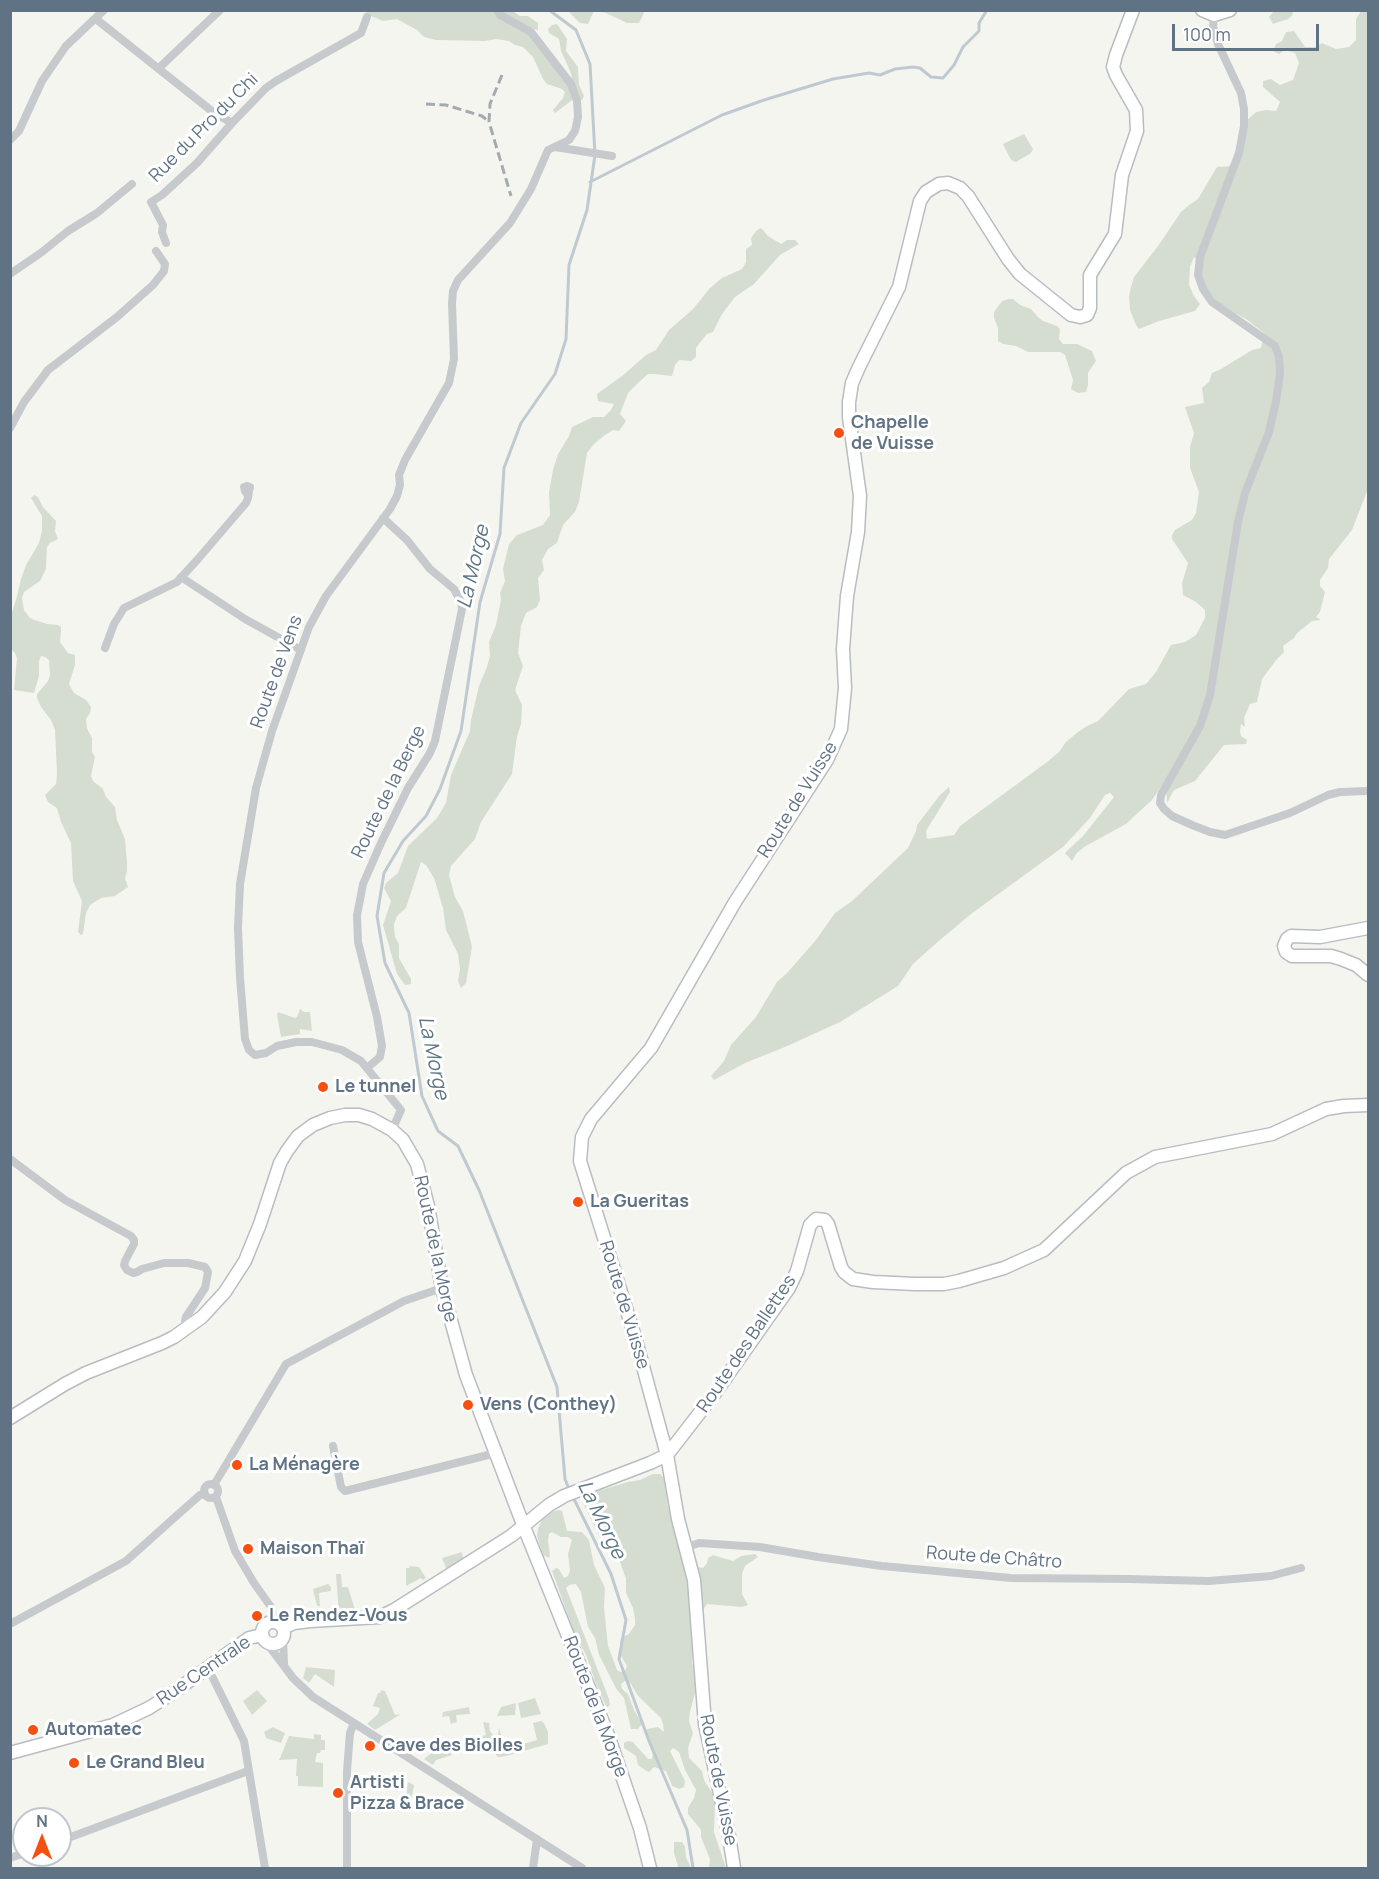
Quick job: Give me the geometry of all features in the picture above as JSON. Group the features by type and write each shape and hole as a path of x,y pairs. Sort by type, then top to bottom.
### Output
{"street":[{"path":"10,140 20,131 42,81 66,46 104,10"},
{"path":"159,68 220,10"},
{"name":"Route de Vuisse","path":"734,1869 705,1724 694,1580 678,1519 667,1455 634,1337 580,1161 582,1137 591,1119 651,1048 735,902 827,760 841,729 845,688 843,649 847,596 858,532 860,495 849,402 852,383 899,287 920,201 926,192 939,184 948,183 960,188 968,196 1020,274 1071,315 1080,317 1087,315 1090,308 1090,275 1114,234 1122,174 1137,131 1136,110 1113,67 1133,10"},
{"path":"1230,10 1208,13 1216,38 1241,93 1244,126 1239,153 1200,257 1198,275 1203,289 1212,302 1275,346 1279,357 1280,374 1269,432 1245,493 1238,522 1210,696 1200,726 1161,795 1160,803 1172,816 1210,832 1225,835 1290,813 1328,795 1368,791"},
{"name":"Route de Vens","path":"367,1068 353,1056 326,1045 304,1042 277,1046 266,1053 255,1055 249,1050 245,1039 241,1005 238,928 242,874 256,788 272,731 309,627 326,596 383,518 396,496 400,485 399,475 405,460 449,383 454,359 453,291 458,280 514,217 531,189 548,150 568,140 575,131 578,117 577,101 571,84 531,32 499,13"},
{"name":"Rue du Pro du Chi","path":"166,243 162,232 163,225 151,202 197,163 266,88 361,33 367,17"},
{"path":"96,19 213,112 232,123"},
{"path":"554,147 608,155"},
{"path":"10,274 68,231 97,213 132,184"},
{"path":"10,428 24,402 48,370 117,317 153,285 164,271 165,264 156,251"},
{"path":"105,648 114,624 124,608 177,582 229,524 246,502 248,495"},
{"name":"Route de la Berge","path":"367,1068 380,1057 382,1046 358,942 357,915 363,884 408,788 435,741 462,609 454,589 430,569 407,540 383,518"},
{"path":"181,577 245,620 301,650"},
{"path":"1368,928 1320,937 1291,936 1284,946 1286,952 1292,956 1341,959 1356,965 1368,975"},
{"path":"367,1068 401,1110 392,1130"},
{"name":"Route des Ballettes","path":"667,1455 715,1393 789,1288 797,1271 810,1225 816,1220 825,1220 828,1224 841,1267 853,1279 915,1284 944,1284 959,1281 1012,1265 1044,1251 1126,1173 1155,1157 1272,1134 1326,1109 1368,1105"},
{"name":"Route de la Morge","path":"10,1418 86,1373 162,1343 189,1327 215,1304 240,1270 254,1240 280,1163 298,1136 313,1125 345,1115 359,1115 372,1119 392,1130 403,1140 410,1151 421,1176 442,1288 466,1375 524,1527 608,1735 640,1828 650,1869"},
{"path":"10,1159 65,1200 131,1236 134,1244 125,1261 124,1265 127,1270 137,1272 164,1263 188,1263 205,1267 208,1272 205,1288 186,1317 185,1321 189,1327"},
{"path":"214,1485 286,1364 404,1301 442,1288"},
{"path":"333,1446 341,1487 345,1491 496,1453"},
{"name":"Rue Centrale","path":"264,1639 265,1625 280,1629 294,1623 310,1621 380,1617 524,1527 549,1505 564,1496 667,1455"},
{"path":"205,1494 207,1486 214,1485"},
{"path":"214,1485 218,1490 216,1497 235,1551 271,1607 280,1629 285,1667"},
{"path":"205,1494 209,1498 216,1497"},
{"path":"10,1624 126,1561 205,1494"},
{"name":"Route de Châtro","path":"685,1548 699,1543 760,1547 870,1564 1011,1578 1209,1581 1271,1576 1301,1568"},
{"name":"Rue Centrale","path":"10,1753 113,1725 151,1706 249,1638 264,1639 275,1644 280,1629"},
{"path":"264,1639 303,1688 582,1869"},
{"path":"208,1668 240,1730 247,1757 265,1869"},
{"path":"347,1869 347,1770 350,1732 354,1723"},
{"path":"72,1837 248,1771"},
{"path":"533,1869 537,1839"}],"shaded area":[{"path":"511,10 520,16 528,16 538,23 538,30 532,31 570,79 572,77 561,51 559,39 549,33 548,29 557,24 567,39 566,51 578,67 579,85 584,96 582,100 575,98 555,113 553,110 565,92 547,84 533,57 523,47 509,41 496,39 485,41 436,40 424,37 417,30 397,19 383,21 365,11"},
{"path":"644,10 639,23 627,23 606,13 594,11 588,24 580,23 568,11"},
{"path":"1274,11 1293,11 1292,16 1288,19 1273,24 1269,17"},
{"path":"1361,11 1368,11 1368,489 1352,530 1329,559 1328,568 1320,580 1320,586 1325,592 1320,612 1316,617 1321,620 1312,621 1283,646 1284,652 1262,679 1257,702 1250,704 1244,718 1245,727 1241,724 1241,736 1247,740 1246,744 1224,745 1195,781 1174,790 1167,803 1166,789 1163,784 1152,800 1126,824 1084,847 1072,861 1065,853 1083,836 1114,797 1110,793 1105,795 1090,818 1063,847 971,914 933,946 913,964 898,986 840,1022 745,1063 714,1080 711,1076 724,1061 731,1045 756,1017 777,982 816,940 835,913 852,901 908,848 917,825 940,795 949,787 950,792 926,831 927,839 954,835 960,826 1047,762 1078,732 1098,721 1129,689 1146,684 1156,672 1171,645 1185,642 1196,635 1205,618 1205,610 1183,595 1182,583 1188,563 1172,539 1175,530 1192,520 1196,513 1199,492 1190,468 1190,447 1194,433 1185,407 1204,403 1202,388 1209,382 1212,373 1252,350 1261,348 1264,333 1246,319 1223,307 1214,298 1204,285 1197,260 1194,257 1190,267 1189,285 1200,304 1195,311 1139,329 1130,310 1131,287 1134,277 1181,212 1198,199 1217,167 1233,166 1245,122 1256,112 1276,111 1280,102 1263,87 1263,81 1271,79 1280,85 1293,80 1299,63 1295,53 1285,50 1279,54 1273,51 1286,32 1294,31 1305,47 1315,47 1322,43 1336,49 1349,47 1356,40 1356,19"},
{"path":"1024,134 1033,149 1031,153 1016,162 1011,160 1003,144"},
{"path":"761,228 768,236 781,244 787,240 795,240 799,244 780,255 754,284 735,297 722,314 713,332 707,334 696,348 696,357 691,361 679,360 672,376 648,374 638,383 628,393 620,414 626,421 619,431 613,430 605,435 587,453 579,502 575,512 563,525 557,543 548,549 542,560 544,570 538,578 540,600 537,607 526,613 521,626 518,653 523,666 515,690 522,705 521,724 517,736 512,774 481,822 475,839 451,866 449,875 455,897 463,911 472,947 466,983 461,988 458,981 460,969 458,954 446,930 443,908 434,878 426,865 421,862 406,908 397,916 394,925 395,937 399,944 399,958 411,979 411,984 405,985 397,974 383,925 391,901 384,888 386,883 398,873 408,846 437,818 446,803 451,775 470,731 479,686 490,656 489,642 496,625 501,600 500,593 505,581 503,569 509,544 517,535 543,525 550,515 549,492 553,470 558,454 572,427 593,417 604,417 614,404 598,401 597,394 646,355 656,350 669,330 693,309 710,288 722,278 742,269 746,262 746,249 752,245 751,238"},
{"path":"1009,299 1031,309 1043,321 1057,326 1060,329 1059,339 1063,344 1077,344 1092,351 1096,361 1088,373 1086,392 1078,393 1071,389 1073,380 1065,355 1060,352 1028,352 998,341 994,312 1002,301"},
{"path":"34,495 56,521 55,531 58,539 47,547 46,569 40,581 24,592 22,598 24,610 30,618 61,627 60,642 68,653 75,655 75,665 69,684 74,693 86,700 91,707 86,719 95,757 91,776 115,807 117,820 125,839 127,872 125,878 128,887 115,896 101,898 90,905 81,935 78,932 82,901 73,881 71,843 57,808 48,802 45,795 56,784 57,774 55,730 37,698 37,694 50,675 49,660 41,656 34,693 14,690 17,658 11,649 11,615 26,565 39,543 42,531 42,516 31,498"},
{"path":"300,1009 310,1012 312,1031 300,1029 300,1034 281,1037 278,1012 295,1018"},
{"path":"653,1474 660,1474 664,1478 668,1508 698,1567 703,1568 708,1558 713,1555 733,1561 741,1556 755,1554 758,1557 745,1566 742,1574 742,1594 748,1605 742,1607 707,1604 694,1623 692,1662 697,1685 689,1721 693,1733 688,1748 689,1758 702,1771 704,1780 714,1796 714,1832 726,1868 709,1868 710,1859 701,1837 701,1830 688,1814 688,1808 696,1790 685,1770 679,1752 673,1748 670,1751 685,1781 684,1787 679,1789 672,1786 666,1771 654,1767 649,1772 645,1770 638,1765 636,1756 624,1748 624,1743 633,1742 648,1759 652,1759 653,1752 646,1732 647,1729 658,1727 664,1732 661,1718 638,1696 626,1680 621,1684 622,1689 628,1694 642,1724 638,1729 631,1729 624,1698 617,1690 599,1655 595,1638 588,1627 581,1592 576,1584 569,1585 566,1588 609,1699 610,1705 607,1708 586,1655 575,1635 552,1571 556,1568 564,1578 568,1576 570,1571 568,1554 572,1540 552,1532 549,1534 549,1558 543,1555 537,1536 542,1520 552,1512 559,1510 562,1511 567,1531 582,1532 589,1540 594,1565 605,1588 604,1607 608,1646 617,1670 625,1671 627,1666 621,1656 620,1642 621,1638 629,1634 635,1625 635,1619 626,1593 626,1579 620,1562 620,1551 609,1540 601,1540 582,1501 594,1492 640,1480"},
{"path":"462,1552 463,1559 446,1568 442,1558"},
{"path":"419,1567 426,1578 423,1580 421,1578 406,1586 406,1568"},
{"path":"336,1574 341,1574 342,1587 348,1587 356,1613 339,1614"},
{"path":"328,1584 331,1591 319,1593 320,1606 317,1606 313,1589"},
{"path":"306,1667 335,1670 334,1687 315,1674 309,1683 303,1678"},
{"path":"257,1690 267,1701 252,1715 243,1701"},
{"path":"381,1690 385,1691 395,1715 401,1714 375,1730 367,1724 378,1714 380,1708 373,1706"},
{"path":"535,1698 541,1714 521,1718 518,1703"},
{"path":"516,1703 515,1715 497,1716 501,1707"},
{"path":"469,1707 470,1714 456,1715 457,1722 451,1724 449,1716 442,1717 443,1712"},
{"path":"541,1721 548,1732 548,1744 506,1756 496,1755 495,1736 498,1736 499,1728 505,1748 517,1746 537,1740 533,1723"},
{"path":"483,1722 489,1723 493,1735 488,1750 466,1753 456,1749 455,1744 486,1735"},
{"path":"273,1727 285,1733 281,1743 266,1738 264,1732"},
{"path":"314,1734 321,1735 321,1740 325,1740 325,1750 317,1753 315,1762 323,1763 323,1787 298,1786 297,1759 279,1760 289,1736 314,1739"},
{"path":"447,1741 452,1755 436,1760 433,1765 424,1759"},
{"path":"408,1782 414,1785 411,1802 417,1810 405,1806"},
{"path":"674,1842 682,1842 685,1846 686,1857 691,1868 676,1868 678,1866 674,1853"}],"waterway":[{"name":"La Morge","path":"549,10 576,30 590,64 595,155 587,210 569,265 566,339 555,374 521,423 504,468 500,534 480,602 461,731 440,789 426,816 403,841 384,873 377,916 385,963 409,1013 422,1096 438,1131 458,1146 479,1190 557,1387 565,1479 569,1489"},
{"path":"590,182 722,115 833,79 869,73 880,75 895,69 913,67 920,68 931,77 943,78 954,65 963,47 979,31 979,23 987,10"},
{"name":"La Morge","path":"572,1495 611,1574 626,1620 619,1659 649,1741 687,1830 693,1868"}],"railway":[{"path":"502,75 490,104 489,122 511,196"},
{"path":"426,104 446,105 482,116 489,122"}],"place":[{"name":"Chapelle de Vuisse","path":"839,433"},
{"name":"Le tunnel","path":"323,1087"},
{"name":"La Gueritas","path":"578,1202"},
{"name":"Vens (Conthey)","path":"468,1405"},
{"name":"La Ménagère","path":"237,1465"},
{"name":"Maison Thaï","path":"248,1549"},
{"name":"Le Rendez-Vous","path":"257,1616"},
{"name":"Automatec","path":"33,1730"},
{"name":"Cave des Biolles","path":"370,1746"},
{"name":"Le Grand Bleu","path":"74,1763"},
{"name":"Artisti Pizza & Brace","path":"338,1793"}]}
